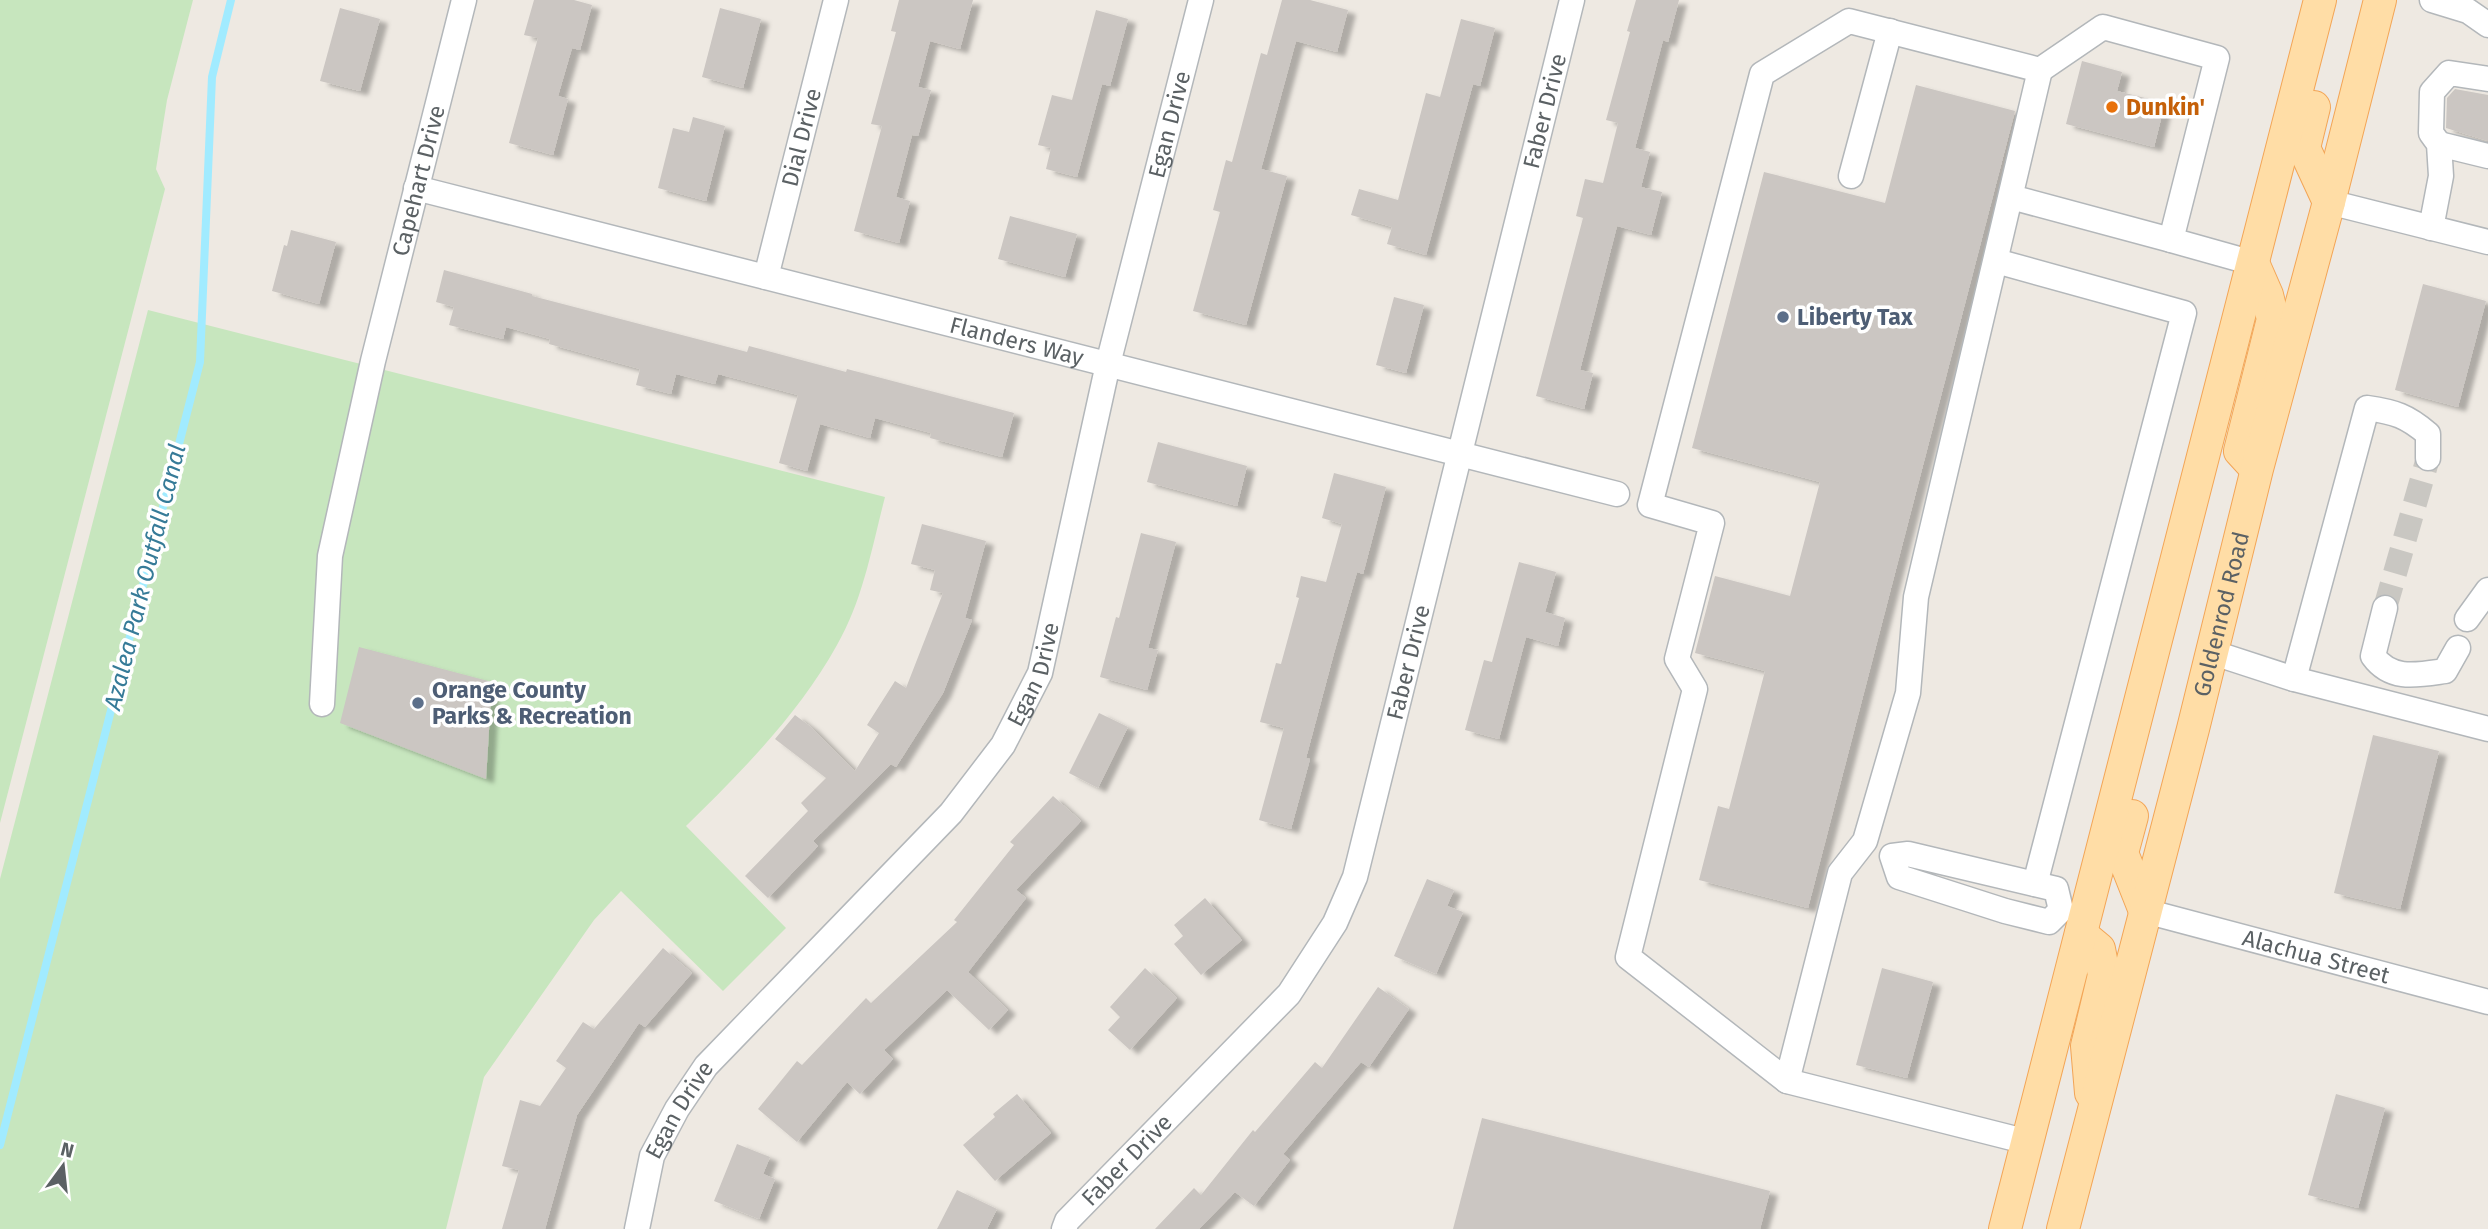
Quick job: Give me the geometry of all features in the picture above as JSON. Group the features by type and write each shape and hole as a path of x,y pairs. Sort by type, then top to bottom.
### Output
{"main road":[{"path":"2005,1229 2028,1142 2076,921 2130,742 2320,0"},
{"name":"Goldenrod Road","path":"2063,1229 2380,0"},
{"path":"2309,40 2316,98 2304,148 2329,202"},
{"path":"2253,263 2267,295 2273,319 2240,451 2257,469"},
{"path":"2130,742 2136,804 2122,852 2145,911"},
{"path":"2076,921 2099,949 2104,975 2087,1046 2093,1115"}],"street":[{"name":"Capehart Drive","path":"322,704 330,556 373,361 464,0"},
{"name":"Dial Drive","path":"766,277 836,0"},
{"name":"Egan Drive","path":"637,1229 652,1156 677,1109 706,1066 951,813 1003,745 1040,673 1108,365 1201,0"},
{"name":"Faber Drive","path":"1064,1229 1067,1221 1289,994 1335,923 1355,877 1572,0"},
{"path":"2432,0 2468,11 2488,25"},
{"path":"2028,1142 1787,1081 1629,957 1696,689 1677,659 1712,523 1650,505 1762,74 1849,21 2040,70"},
{"path":"1787,1081 1840,873 1865,841 1909,694 1916,597 2040,70 2103,27 2217,58 2171,240"},
{"path":"1851,176 1890,31"},
{"path":"2431,228 2441,176 2438,144 2431,133 2432,92 2449,73 2488,79"},
{"path":"2438,144 2488,156"},
{"name":"Flanders Way","path":"416,188 1617,494"},
{"path":"2011,197 2253,263"},
{"path":"2329,202 2488,242"},
{"path":"1996,261 2184,313 2028,882 2014,913"},
{"path":"2294,679 2367,408 2394,412 2413,421 2428,434 2428,458"},
{"path":"2467,619 2488,590"},
{"path":"2385,608 2373,656 2382,668 2400,675 2445,671 2458,649"},
{"path":"2211,652 2294,679 2488,729"},
{"path":"1865,841 1892,856 1908,854 2056,889 2076,921 2049,922 1899,877 1892,856"},
{"name":"Alachua Street","path":"2145,911 2488,1002"}],"green space":[{"path":"0,0 193,0 167,100 156,169 165,189 0,823"},
{"path":"148,310 885,497 854,610 822,671 768,741 686,826 786,928 723,991 621,891 594,920 484,1077 446,1229 0,1229 0,879"}],"building":[{"path":"534,0 574,0 592,5 580,50 572,48 558,96 568,99 553,155 509,143 538,38 524,35"},
{"path":"899,0 973,0 960,49 930,41 918,87 931,90 918,136 912,135 896,197 910,201 899,243 854,231 882,126 871,124 896,32 891,31"},
{"path":"1282,0 1310,0 1348,10 1337,52 1296,41 1261,169 1287,176 1246,325 1193,311 1220,212 1213,210 1226,160 1232,162 1261,53 1267,55"},
{"path":"1636,0 1679,0 1668,42 1663,40 1635,148 1650,152 1641,187 1662,192 1651,235 1617,226 1580,370 1593,373 1584,409 1536,396 1583,218 1576,216 1585,179 1603,183 1618,123 1606,120"},
{"path":"340,8 380,19 360,91 320,81"},
{"path":"720,8 761,19 743,88 702,77"},
{"path":"1096,10 1128,19 1110,86 1102,84 1077,177 1046,169 1051,148 1038,145 1052,95 1072,100"},
{"path":"1461,19 1495,28 1480,86 1473,84 1426,255 1387,244 1392,227 1351,215 1359,189 1398,200 1426,93 1440,97"},
{"path":"2082,61 2122,72 2117,91 2165,103 2154,147 2066,124"},
{"path":"1916,85 2015,111 1808,908 1699,880 1718,806 1729,809 1765,671 1695,653 1715,576 1790,596 1820,482 1692,448 1764,172 1885,203"},
{"path":"2455,89 2488,95 2488,141 2446,128 2447,98"},
{"path":"693,117 725,126 706,201 658,188 673,128 689,132"},
{"path":"1010,216 1077,234 1065,277 998,259"},
{"path":"291,230 336,242 319,304 272,291 284,245 287,246"},
{"path":"444,270 532,296 747,352 749,346 1014,413 1002,457 930,438 931,433 875,418 870,438 820,424 807,471 779,463 798,395 718,374 715,384 676,374 671,394 636,385 640,369 549,344 550,339 506,327 503,339 449,325 454,307 436,302"},
{"path":"2423,284 2486,301 2458,407 2395,390"},
{"path":"1394,297 1424,305 1406,373 1376,365"},
{"path":"1158,442 1247,466 1237,506 1147,482"},
{"path":"1334,473 1386,487 1363,574 1357,572 1334,653 1306,758 1310,759 1291,829 1259,820 1284,728 1260,722 1276,663 1281,664 1299,598 1296,597 1301,576 1326,582 1342,524 1322,518"},
{"path":"922,524 986,541 965,618 972,620 943,693 896,767 891,764 813,841 818,846 768,898 745,876 808,811 801,803 826,778 775,739 795,715 811,727 855,771 879,733 867,725 895,681 906,688 943,593 930,590 935,570 911,564"},
{"path":"1141,533 1176,542 1148,648 1158,650 1147,690 1100,677 1116,617 1119,618"},
{"path":"1519,562 1556,572 1545,612 1565,618 1558,646 1526,637 1499,739 1465,730 1484,660 1492,662"},
{"name":"Orange County Parks & Recreation","path":"359,647 492,682 486,779 340,723"},
{"path":"1099,713 1128,727 1098,788 1069,773"},
{"path":"2373,735 2439,751 2400,909 2334,893"},
{"path":"1053,796 1081,821 1016,890 1026,898 968,972 1008,1010 989,1030 947,990 884,1050 893,1059 860,1094 847,1082 797,1142 758,1109 797,1061 802,1065 866,998 871,1003 957,922 954,920 1014,845 1010,842"},
{"path":"1427,879 1454,890 1447,906 1463,912 1436,974 1394,956"},
{"path":"1205,898 1242,940 1201,975 1174,944 1183,936 1174,925"},
{"path":"663,948 692,973 645,1027 639,1023 577,1115 545,1229 502,1229 519,1170 502,1166 520,1100 540,1106 566,1068 556,1061 583,1022 594,1029"},
{"path":"1145,968 1177,998 1130,1050 1108,1030 1120,1017 1110,1007"},
{"path":"1882,968 1933,982 1907,1078 1856,1065"},
{"path":"1378,987 1409,1009 1369,1067 1361,1062 1283,1154 1290,1160 1254,1206 1235,1192 1199,1229 1155,1229 1194,1188 1201,1195 1253,1130 1255,1132 1315,1062 1322,1068"},
{"path":"1017,1094 1051,1133 995,1181 963,1145"},
{"path":"2336,1094 2385,1108 2358,1208 2308,1195"},
{"path":"1482,1118 1770,1191 1760,1229 1453,1229"},
{"path":"737,1144 770,1157 763,1174 775,1179 759,1219 714,1201"},
{"path":"957,1190 997,1209 987,1229 937,1229"}],"waterway":[{"name":"Azalea Park Outfall Canal","path":"0,1145 200,362 212,77 231,0"}],"tunnel":[{"path":"2385,608 2428,458"}],"place":[{"name":"Dunkin'","path":"2112,107"},
{"name":"Liberty Tax","path":"1783,317"},
{"name":"Orange County Parks & Recreation","path":"418,703"}]}
